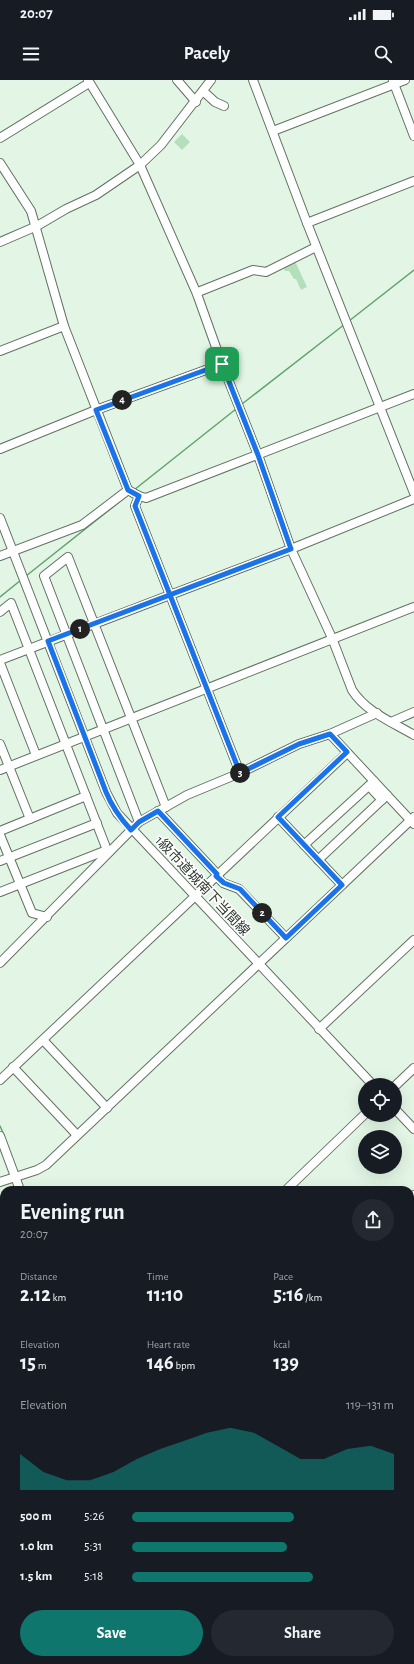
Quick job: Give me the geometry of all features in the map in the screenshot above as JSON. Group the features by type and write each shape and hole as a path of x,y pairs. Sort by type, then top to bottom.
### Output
{"street":[{"path":"177,80 196,102"},
{"path":"0,242 37,226 66,209 96,195 140,166 161,145 196,102 211,80"},
{"path":"253,80 316,247 414,493"},
{"path":"273,131 393,82 405,80"},
{"path":"0,138 88,81 140,166 197,294 222,364 258,455 291,549 332,638 352,690 363,704 414,735"},
{"path":"393,82 414,136"},
{"path":"203,91 214,102 224,106"},
{"path":"0,163 32,211 64,326 128,490 146,498 414,394"},
{"path":"307,223 414,181"},
{"path":"197,294 198,292 253,270 266,272 316,247"},
{"path":"0,351 64,326"},
{"path":"0,449 96,410 222,364"},
{"path":"0,556 82,525 128,490"},
{"path":"139,496 135,506 240,773"},
{"path":"36,755 0,662 48,641 291,549 414,499"},
{"name":"1級市道城南下当間線","path":"0,518 111,804 117,814 366,1078"},
{"path":"139,822 44,576 68,557 166,807"},
{"path":"0,612 11,603 108,851"},
{"path":"0,770 414,607"},
{"path":"391,722 414,712"},
{"path":"0,963 47,917 108,851 139,822 187,795 240,773 299,744 330,734 377,713"},
{"path":"0,1182 37,1170 46,1165 342,885 413,821 385,798 371,784 347,752 330,734"},
{"path":"0,744 30,819"},
{"path":"0,1080 347,752"},
{"path":"304,845 371,784"},
{"path":"0,831 86,796"},
{"path":"318,860 385,798"},
{"path":"158,811 224,883 240,889 286,938"},
{"path":"278,817 342,885"},
{"path":"0,862 97,823"},
{"path":"0,835 32,913 47,917"},
{"path":"0,892 108,851"},
{"path":"319,1029 414,940"},
{"path":"43,1040 106,1108"},
{"path":"13,1067 77,1135"},
{"path":"402,1079 414,1068"},
{"path":"402,1116 414,1129"},
{"path":"290,1186 358,1121"},
{"path":"0,1136 18,1176 19,1186"}],"green space":[{"path":"182,134 190,142 182,150 174,142"},
{"path":"294,259 307,287 301,290 296,279 294,279 289,271 285,271 282,264"}],"waterway":[{"path":"349,321 414,270"},
{"path":"242,404 345,324"},
{"path":"134,490 236,409"},
{"path":"26,576 128,495"},
{"path":"0,597 21,580"},
{"path":"0,1126 4,1135"}],"route":[{"path":"222,364 96,410 128,490 139,496 135,506 170,595 240,773 299,744 330,734 347,752 278,817 342,885 286,938 240,889 224,883 216,876 217,874 158,811 139,822 131,830 123,822 111,804 106,792 48,641 170,595 291,549 258,455 222,364"}]}
